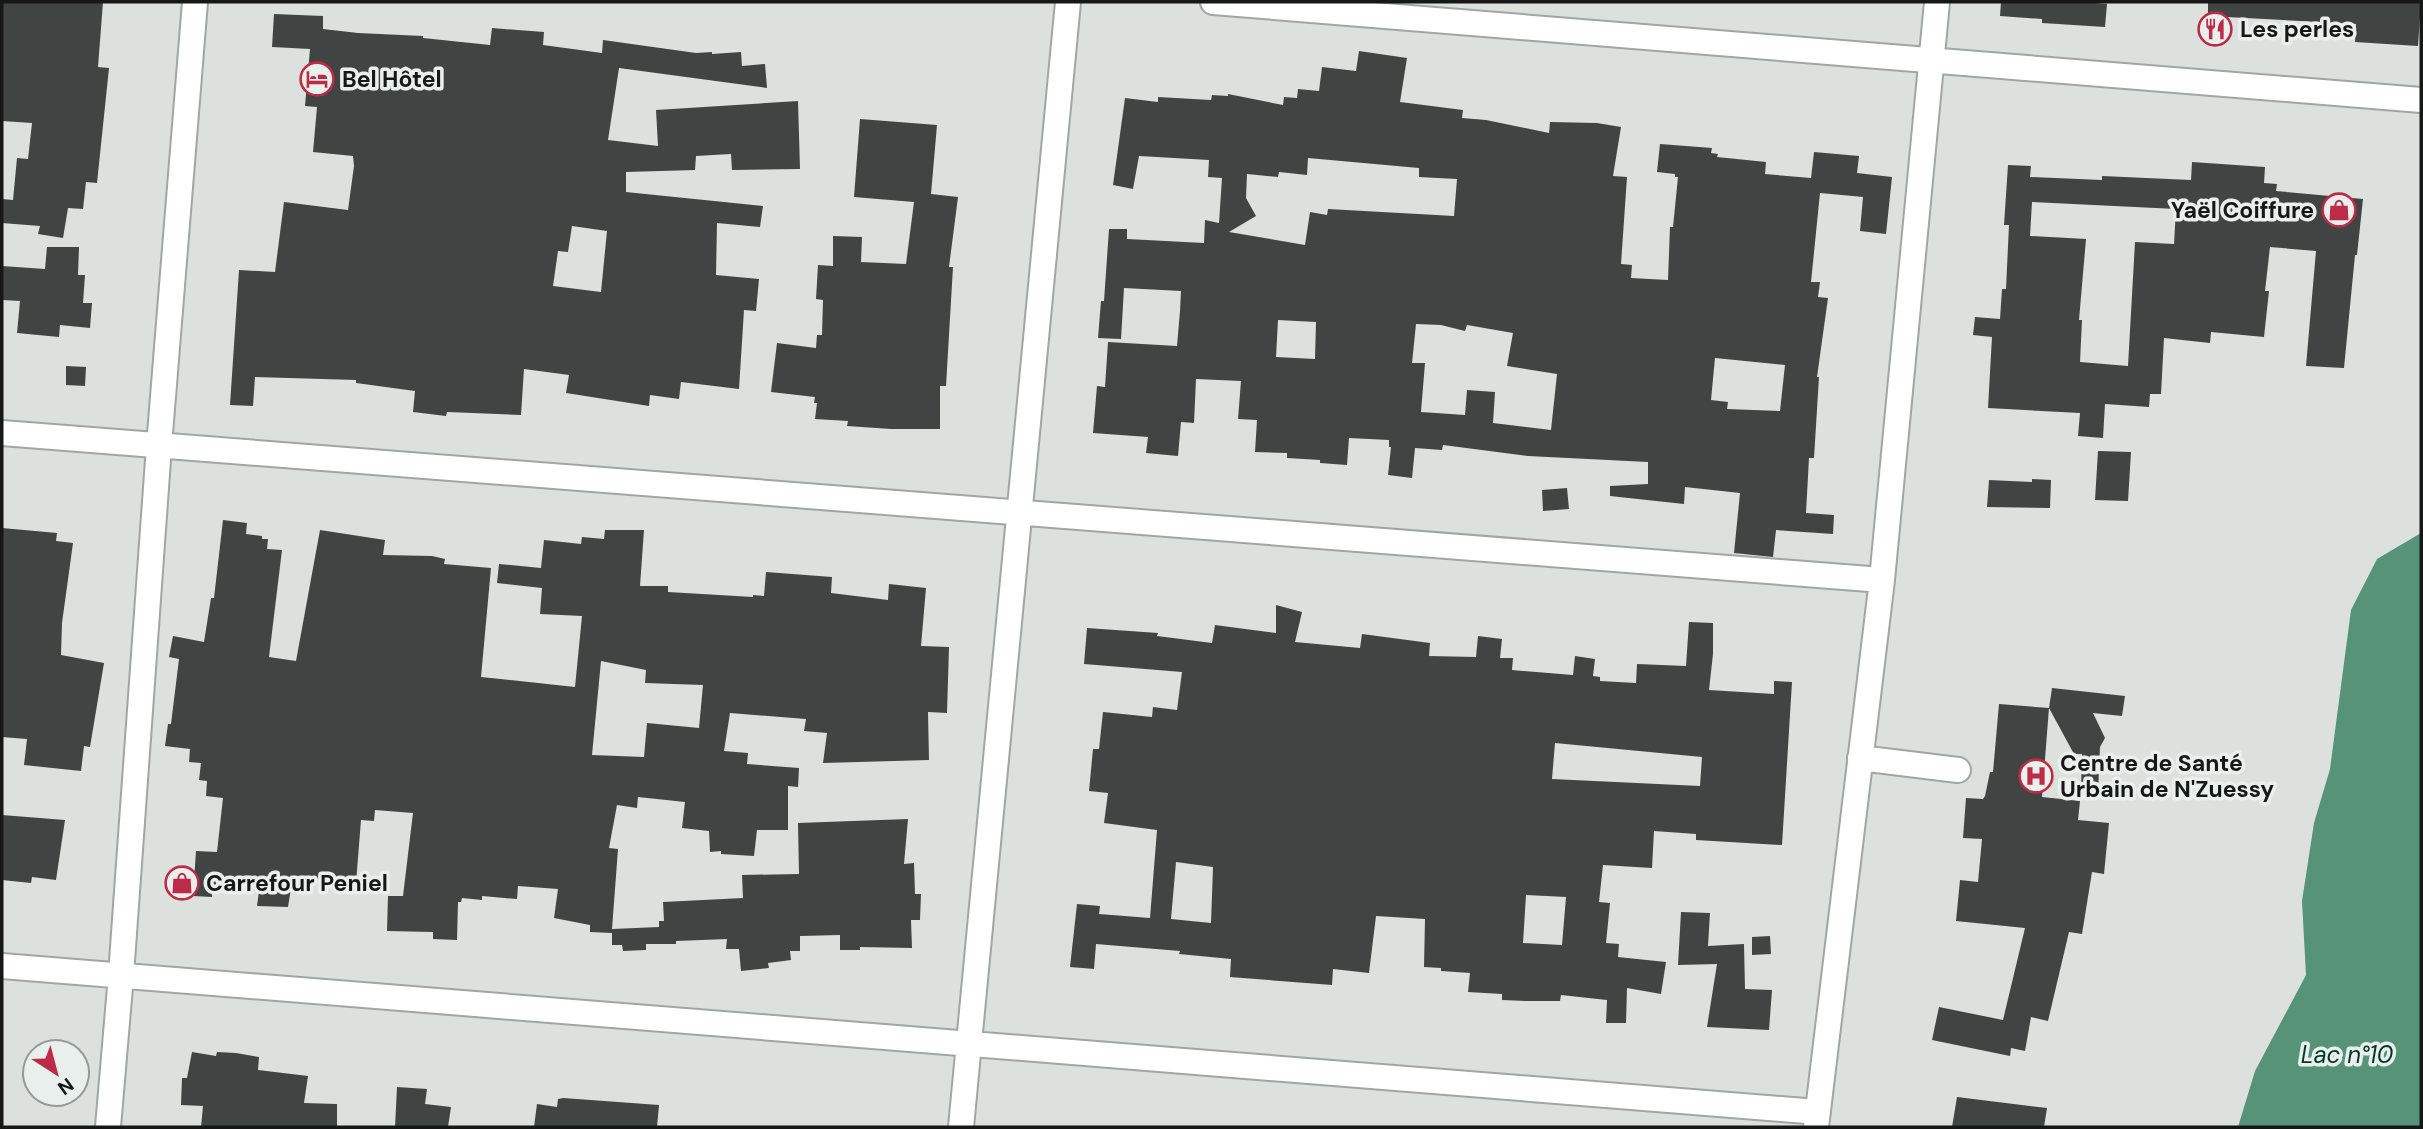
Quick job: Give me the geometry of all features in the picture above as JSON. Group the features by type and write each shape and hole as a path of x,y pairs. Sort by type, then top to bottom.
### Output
{"street":[{"path":"108,1127 195,2"},
{"path":"961,1127 1068,2"},
{"path":"1213,2 2421,100"},
{"path":"2,966 969,1043 1817,1119 1882,580 1937,2"},
{"path":"2,433 1882,580"},
{"path":"1860,758 1958,770"}],"water":[{"name":"Lac n°10","path":"2421,533 2421,1127 2238,1127 2255,1071 2306,975 2302,901 2314,823 2330,769 2351,610 2377,559"}],"building":[{"path":"2,2 103,2 98,67 109,68 97,183 86,182 83,209 68,208 63,238 38,234 40,226 2,223 2,199 13,200 17,158 28,159 32,123 2,121"},
{"path":"2001,2 2107,4 2105,27 2042,23 2042,19 2000,16"},
{"path":"2208,2 2421,2 2418,46 2355,42 2356,24 2208,16"},
{"path":"274,14 323,16 323,29 358,33 423,36 490,45 492,28 544,32 543,45 602,53 603,40 696,53 741,52 742,66 765,64 767,88 619,68 608,140 658,146 656,110 798,101 800,169 732,170 731,154 696,156 695,170 626,172 626,192 763,206 760,227 717,223 716,275 759,279 756,311 744,310 739,389 681,382 679,399 650,395 649,406 566,393 569,375 524,369 521,415 447,412 446,416 413,412 415,391 356,383 356,380 255,377 253,406 230,405 239,270 275,272 284,202 348,210 354,166 353,156 313,152 317,107 305,106 310,49 272,47","holes":["572,226 607,231 601,292 553,286 558,251 568,252"]},
{"path":"1359,51 1407,58 1400,102 1463,110 1462,118 1486,120 1549,133 1550,122 1597,123 1621,127 1613,176 1627,177 1621,264 1632,265 1631,278 1668,280 1670,227 1673,227 1678,177 1675,177 1675,174 1657,172 1660,144 1712,148 1711,153 1718,154 1717,157 1766,162 1765,174 1811,178 1814,152 1859,156 1857,173 1892,177 1886,234 1860,231 1863,197 1820,193 1811,282 1820,282 1818,297 1828,298 1817,377 1814,458 1809,458 1806,513 1834,515 1833,534 1776,530 1773,557 1734,553 1740,493 1685,487 1684,504 1610,496 1610,486 1648,484 1648,462 1528,456 1443,445 1442,450 1415,448 1412,478 1388,475 1391,447 1389,440 1349,438 1347,465 1287,458 1287,453 1255,452 1257,420 1238,419 1241,381 1196,379 1194,423 1181,422 1178,456 1146,453 1148,437 1093,433 1097,386 1105,387 1108,342 1177,346 1180,311 1181,291 1124,288 1121,339 1098,338 1101,301 1104,301 1109,229 1127,229 1127,239 1204,243 1205,220 1219,223 1222,178 1208,177 1209,160 1139,156 1133,189 1113,185 1125,98 1158,102 1158,97 1211,100 1212,95 1228,94 1283,105 1284,97 1297,98 1298,89 1319,91 1322,67 1356,71","holes":["1308,158 1419,168 1419,177 1457,179 1454,216 1328,209 1327,215 1310,212 1305,245 1229,232 1256,216 1246,198 1247,174 1278,177 1279,172 1307,175","1278,320 1316,322 1315,359 1276,357","1416,324 1441,325 1465,331 1467,325 1513,333 1507,366 1557,374 1551,430 1493,423 1495,392 1467,390 1465,415 1421,412 1425,363 1412,363","1715,358 1785,365 1780,411 1727,409 1728,402 1711,400"]},
{"path":"860,119 937,125 931,194 958,197 949,267 953,267 946,386 940,386 940,429 847,426 848,421 815,419 815,397 771,392 777,343 816,348 817,335 822,335 823,300 816,299 818,265 833,266 833,236 862,237 861,262 906,264 914,202 854,197"},
{"path":"2192,162 2265,167 2264,183 2277,184 2276,191 2363,199 2344,368 2306,366 2316,251 2270,247 2264,337 2211,332 2210,343 2164,338 2161,394 2150,394 2149,407 2105,404 2103,438 2078,436 2080,413 1988,408 1992,337 1973,335 1975,317 2000,319 2002,289 2006,289 2009,225 2004,225 2008,165 2031,166 2030,177 2102,180 2102,176 2191,180","holes":["2032,202 2176,209 2174,244 2135,242 2128,366 2080,362 2082,320 2079,320 2086,239 2030,236"]},
{"path":"47,247 79,247 78,275 85,275 83,303 92,303 90,328 60,325 59,337 17,333 20,301 2,300 2,266 45,269"},
{"path":"66,366 86,367 85,386 66,385"},
{"path":"2098,451 2131,452 2128,501 2095,500"},
{"path":"2032,479 2051,480 2050,508 1987,507 1989,480 2032,482"},
{"path":"1567,488 1569,509 1543,511 1542,490"},
{"path":"223,520 247,523 246,534 268,539 267,549 282,550 269,657 296,661 320,530 385,540 383,555 432,556 445,559 444,564 491,568 481,677 575,687 582,616 540,614 542,588 497,583 499,564 541,568 544,540 581,544 582,537 604,539 605,530 644,530 640,586 668,586 668,592 764,596 766,572 832,577 831,593 888,600 889,584 926,588 921,646 949,647 947,713 928,712 929,760 823,763 827,733 804,731 806,719 730,713 724,751 748,753 747,764 799,768 798,787 788,786 788,830 757,830 754,856 710,852 709,831 682,828 685,802 638,797 637,808 617,805 609,848 618,849 612,929 659,927 659,921 664,921 663,902 743,898 742,875 799,874 798,823 908,819 904,864 914,863 915,894 921,894 920,920 911,920 912,948 860,947 860,950 840,950 840,935 800,936 800,951 790,951 791,960 768,963 769,968 741,971 739,949 726,949 727,939 646,944 646,950 623,951 622,945 612,945 612,933 590,932 590,925 554,918 558,889 518,886 517,899 482,896 482,900 462,898 461,902 458,902 457,940 433,939 433,932 387,931 388,896 403,896 413,813 375,810 374,821 361,820 356,883 293,876 288,907 257,906 259,891 212,889 212,897 193,896 196,851 217,852 223,798 206,796 207,781 199,780 201,763 189,762 190,749 165,746 168,724 171,724 179,659 169,657 173,636 204,642 211,598 214,598","holes":["601,661 646,670 645,683 703,685 699,728 647,723 644,757 592,755"]},
{"path":"2,528 57,533 56,541 73,543 62,623 61,655 104,663 90,747 84,746 81,771 24,765 27,739 2,737"},
{"path":"1276,605 1302,612 1295,642 1360,648 1362,634 1430,643 1429,656 1476,657 1478,636 1502,639 1500,658 1513,658 1512,670 1573,675 1575,656 1595,659 1593,676 1600,677 1600,681 1636,683 1637,664 1686,666 1689,622 1713,623 1709,690 1774,694 1774,681 1792,682 1782,845 1696,840 1696,834 1654,831 1652,868 1603,865 1599,902 1610,903 1606,943 1619,944 1618,957 1666,962 1661,994 1627,988 1626,1023 1606,1023 1607,1000 1561,995 1560,1001 1502,1000 1502,994 1468,992 1470,973 1424,967 1425,919 1376,916 1369,973 1333,969 1332,985 1230,977 1231,959 1179,954 1180,951 1096,944 1094,969 1070,967 1077,904 1100,906 1099,914 1150,918 1157,830 1104,823 1108,793 1089,791 1093,749 1099,749 1103,712 1152,717 1153,707 1177,710 1182,672 1084,664 1087,628 1158,633 1157,636 1212,643 1215,625 1276,633","holes":["1555,743 1702,757 1700,786 1552,779","1176,862 1213,867 1211,923 1171,919","1526,895 1566,897 1562,945 1523,943"]},
{"path":"2052,688 2125,696 2122,716 2093,713 2105,738 2100,747 2098,792 2081,792 2082,754 2074,754 2049,708"},
{"path":"1999,704 2049,708 2042,797 2080,801 2078,820 2109,823 2104,874 2092,872 2082,934 2069,932 2048,1021 2031,1017 2025,1051 2011,1048 2010,1056 1932,1040 1939,1007 2003,1020 2025,928 1956,921 1960,880 1978,882 1982,839 1963,838 1966,798 1983,799 1985,796 1990,772 1993,772"},
{"path":"2,815 65,820 56,880 32,877 31,883 2,880"},
{"path":"1681,912 1710,913 1708,946 1744,944 1745,989 1772,990 1769,1030 1707,1027 1717,964 1678,965"},
{"path":"1770,936 1771,954 1752,955 1752,937"},
{"path":"192,1052 216,1056 217,1052 236,1053 259,1057 258,1070 308,1076 304,1103 337,1104 337,1127 201,1127 203,1106 181,1105 182,1078 187,1078"},
{"path":"397,1087 427,1089 425,1104 451,1107 448,1127 395,1127"},
{"path":"1957,1097 2047,1108 2044,1127 1952,1127"},
{"path":"558,1099 659,1105 657,1127 534,1127 537,1104 557,1107"}],"place":[{"name":"Les perles","path":"2215,29"},
{"name":"Bel Hôtel","path":"317,79"},
{"name":"Yaël Coiffure","path":"2339,210"},
{"name":"Centre de Santé Urbain de N'Zuessy","path":"2036,776"},
{"name":"Carrefour Peniel","path":"182,883"}]}
